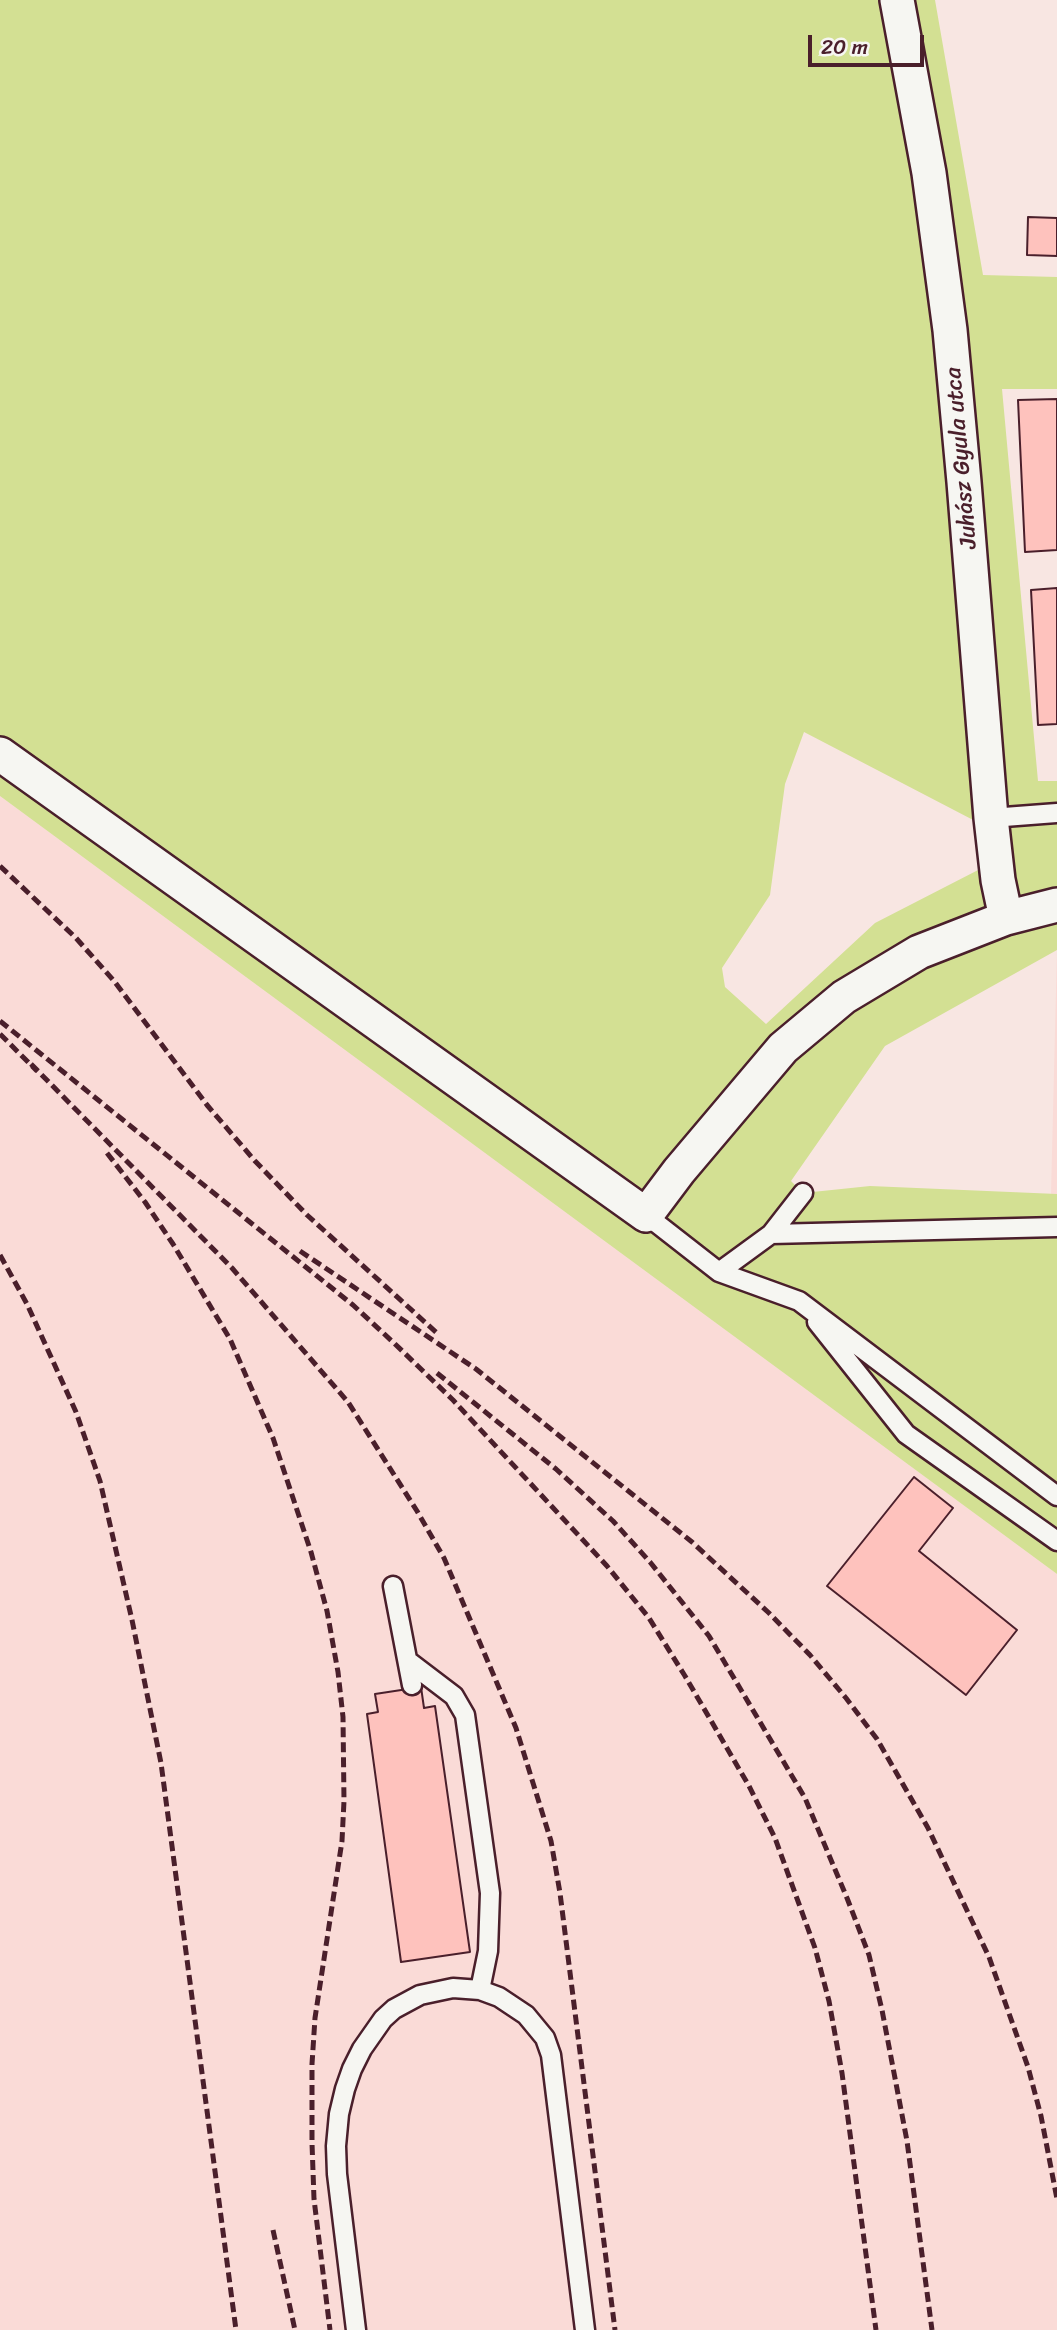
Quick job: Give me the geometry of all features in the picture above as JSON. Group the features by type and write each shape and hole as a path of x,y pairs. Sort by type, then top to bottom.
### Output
{"street":[{"name":"Juhász Gyula utca","path":"897,0 929,173 950,330 991,818 998,880 1006,918"},
{"path":"0,754 646,1215 679,1171 783,1048 844,998 919,952 1006,918 1057,905"}],"lane":[{"path":"991,818 1057,813"},
{"path":"719,1272 771,1234 803,1193"},
{"path":"646,1215 719,1272 799,1300 1057,1496"},
{"path":"771,1234 1057,1227"},
{"path":"799,1300 906,1434 1057,1541"},
{"path":"393,1586 412,1685"},
{"path":"408,1661 454,1696 465,1716 490,1893 488,1951 480,1990"},
{"path":"356,2330 336,2146 339,2114 352,2069 383,2019 394,2010 420,1995 436,1990 465,1988 499,1997 526,2015 545,2038 551,2055 585,2330"}],"shaded area":[{"path":"0,796 1057,1574 1057,2330 0,2330"},
{"path":"1057,950 1057,1194 1051,1194"}],"green space":[{"path":"0,0 935,0 983,275 1057,277 1057,389 1002,389 1038,781 1057,781 1057,950 885,1046 791,1181 803,1193 870,1186 1057,1194 1057,1574 0,796","holes":["804,732 977,822 982,868 875,923 766,1024 725,987 722,968 770,895 785,784"]}],"building":[{"path":"1028,217 1057,218 1057,256 1027,255"},
{"path":"1057,399 1057,550 1025,552 1018,400"},
{"path":"1057,588 1057,724 1038,725 1031,590"},
{"path":"914,1477 953,1508 919,1551 1017,1630 966,1695 827,1586"},
{"path":"421,1687 424,1708 435,1706 470,1952 401,1962 367,1714 378,1712 375,1694"}],"railway":[{"path":"0,866 76,938 114,981 207,1105 255,1161 307,1215 438,1334"},
{"path":"0,1021 353,1305 453,1400 607,1566 649,1618 749,1786 775,1838 815,1948 829,2001 842,2073 876,2330"},
{"path":"0,1034 37,1071"},
{"path":"31,1064 232,1268 348,1402 444,1558 516,1728 551,1841 560,1893 615,2330"},
{"path":"107,1153 173,1244 230,1339 273,1438 311,1552 327,1611 343,1717 344,1801 342,1841 315,2018 312,2143 314,2199 330,2330"},
{"path":"300,1251 476,1369 692,1542 769,1613 810,1655 846,1698 877,1739 928,1828 989,1957 1028,2067 1041,2116 1057,2199"},
{"path":"0,1255 27,1304 76,1412 100,1481 132,1620 161,1763 236,2330"},
{"path":"437,1373 556,1469 613,1521 650,1562 709,1636 805,1798 869,1955 907,2141 932,2330"},
{"path":"273,2230 295,2330"}]}
